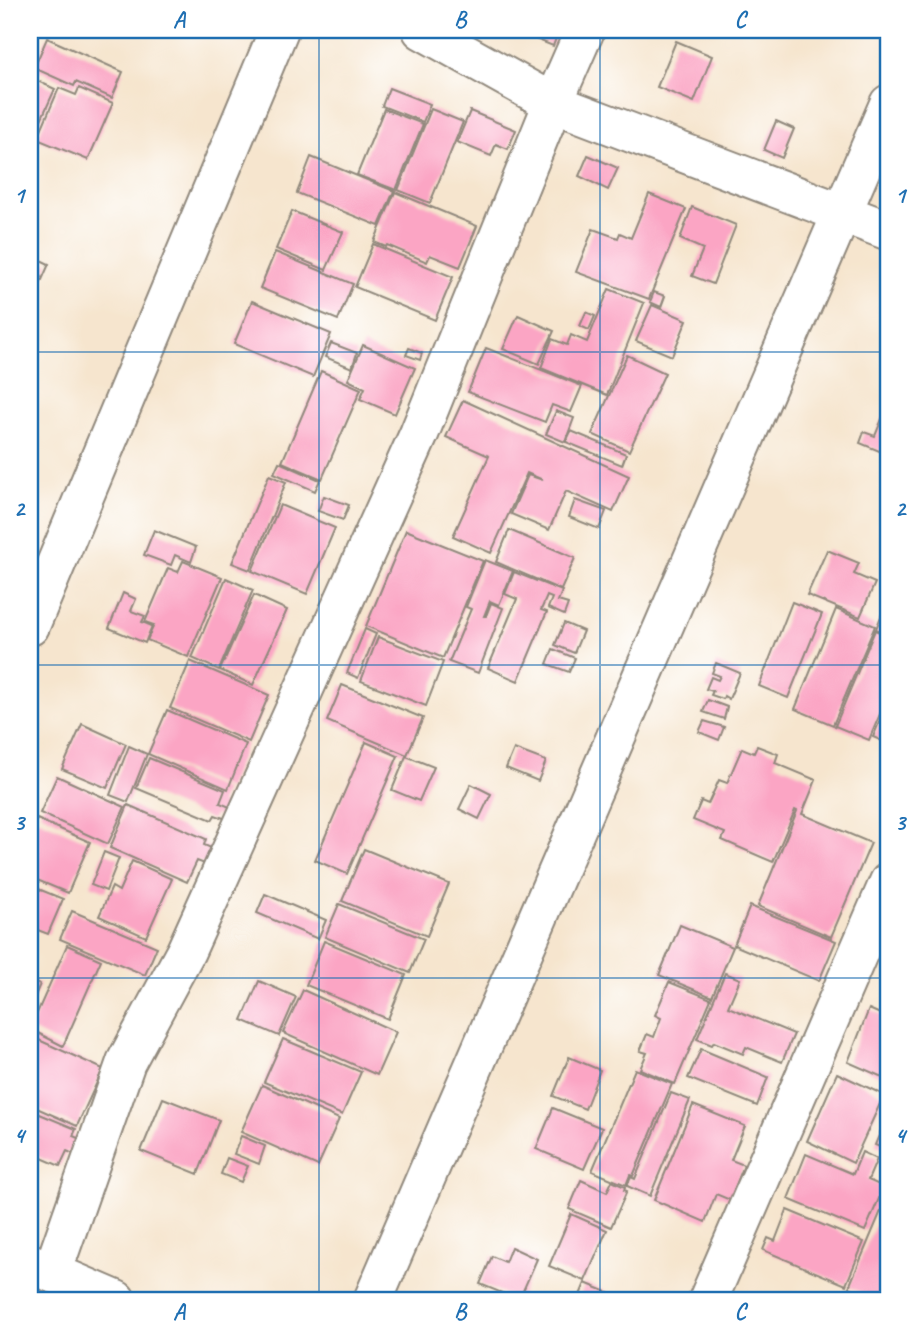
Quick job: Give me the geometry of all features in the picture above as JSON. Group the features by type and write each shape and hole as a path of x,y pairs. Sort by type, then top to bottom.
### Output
{"street":[{"path":"30,626 279,30"},
{"path":"422,30 553,103 889,231"},
{"path":"116,1300 41,1268 126,1062 186,951 419,434 585,30"},
{"path":"373,1300 889,104"},
{"path":"708,1300 889,882"}],"building":[{"path":"513,30 559,30 553,46"},
{"path":"47,38 123,72 112,98 76,82 74,86 34,68"},
{"path":"676,41 712,56 694,102 657,87"},
{"path":"31,78 55,89 30,144 30,80"},
{"path":"59,88 76,95 79,88 113,103 88,160 37,139"},
{"path":"389,88 430,104 423,122 382,106"},
{"path":"384,109 423,124 396,190 357,175"},
{"path":"431,109 463,122 430,203 398,190"},
{"path":"470,111 516,130 508,149 496,144 491,156 457,142"},
{"path":"776,121 794,129 782,158 764,150"},
{"path":"588,155 618,168 608,190 579,176"},
{"path":"311,157 394,191 379,226 297,193"},
{"path":"395,192 477,226 460,267 430,255 427,262 374,242"},
{"path":"649,194 686,209 649,299 576,272 593,229 618,238 620,233 631,238"},
{"path":"692,207 736,225 713,284 692,276 703,249 680,239"},
{"path":"292,211 343,232 326,270 276,249"},
{"path":"373,244 453,277 435,320 355,287"},
{"path":"275,252 353,284 338,320 260,288"},
{"path":"30,255 49,264 30,307"},
{"path":"609,289 644,303 607,395 541,368 552,339 567,345 571,335 587,342"},
{"path":"654,292 665,296 661,307 650,302"},
{"path":"252,301 331,334 313,377 234,344"},
{"path":"652,305 687,320 672,356 636,341"},
{"path":"586,312 595,316 589,330 580,326"},
{"path":"518,315 554,331 539,364 503,349"},
{"path":"331,343 357,353 352,368 325,357"},
{"path":"363,345 415,368 395,414 360,399 365,388 348,380"},
{"path":"409,348 422,353 420,360 406,355"},
{"path":"486,348 582,386 571,412 552,405 545,422 468,392"},
{"path":"627,355 665,373 629,451 592,434"},
{"path":"321,371 361,389 322,479 282,462"},
{"path":"463,400 629,476 613,512 566,491 549,530 511,514 528,475 543,480 527,473 491,553 453,536 489,456 446,437"},
{"path":"889,402 889,455 860,443 864,432 875,436"},
{"path":"556,411 574,418 565,442 546,434"},
{"path":"571,431 626,454 622,465 566,442"},
{"path":"279,462 320,480 315,491 274,473"},
{"path":"269,475 286,482 250,570 232,563"},
{"path":"324,496 349,505 343,520 318,511"},
{"path":"575,500 606,511 599,529 569,517"},
{"path":"280,505 335,528 307,594 252,571"},
{"path":"154,530 196,547 191,562 175,555 171,565 144,555"},
{"path":"406,530 483,561 443,658 366,626"},
{"path":"509,530 575,558 561,590 496,562"},
{"path":"827,550 859,563 854,574 875,583 860,617 807,595"},
{"path":"485,560 513,571 499,605 490,601 484,616 491,603 503,608 478,673 449,662 471,609 466,607"},
{"path":"183,561 222,577 188,657 147,640 154,625 145,622 168,568 178,572"},
{"path":"514,572 562,591 558,601 568,604 564,615 548,608 552,598 547,596 541,610 547,612 518,681 488,668 517,599 505,594"},
{"path":"226,578 253,590 219,670 192,658"},
{"path":"123,593 136,599 131,611 145,616 142,622 152,626 145,643 109,628"},
{"path":"254,595 287,610 253,685 220,670"},
{"path":"889,596 889,635 876,629"},
{"path":"792,602 822,614 788,698 759,686"},
{"path":"836,609 875,626 833,725 795,709"},
{"path":"564,623 583,631 574,653 555,645"},
{"path":"365,629 376,634 358,678 347,673"},
{"path":"875,630 889,636 889,693 869,740 835,726"},
{"path":"378,637 443,662 426,706 361,681"},
{"path":"553,649 575,658 569,672 547,664"},
{"path":"190,661 269,695 249,742 170,708"},
{"path":"716,663 740,673 729,699 711,695 713,691 706,689 711,677 718,680 720,676 712,673"},
{"path":"342,685 423,718 407,755 327,721"},
{"path":"889,699 889,744 873,737"},
{"path":"708,700 727,707 724,719 703,712"},
{"path":"167,710 246,744 228,789 148,754"},
{"path":"704,721 724,727 719,740 699,732"},
{"path":"82,724 126,744 107,788 62,769"},
{"path":"366,742 398,756 347,874 315,860"},
{"path":"129,746 147,754 128,802 110,795"},
{"path":"757,746 778,754 775,763 816,780 802,814 871,843 831,937 758,906 797,811 795,810 773,862 722,840 725,833 693,820 701,801 708,804 719,780 727,783 742,748 754,753"},
{"path":"514,749 546,761 538,781 506,768"},
{"path":"406,756 434,767 419,801 392,790"},
{"path":"149,758 225,790 220,803 242,812 238,823 215,815 212,820 136,788"},
{"path":"57,776 125,807 108,844 40,813"},
{"path":"471,784 491,794 479,819 459,809"},
{"path":"128,805 206,839 204,845 216,850 210,866 197,861 187,882 110,848"},
{"path":"37,819 90,842 68,893 30,877 30,834"},
{"path":"364,849 449,884 427,936 342,901"},
{"path":"104,852 119,858 106,891 91,885"},
{"path":"132,861 172,879 146,937 99,916 112,887 119,891"},
{"path":"36,888 63,899 48,934 30,927 30,904"},
{"path":"265,894 326,920 318,939 257,913"},
{"path":"339,904 424,939 410,973 325,937"},
{"path":"750,906 836,941 819,981 734,945"},
{"path":"72,911 157,947 145,975 60,939"},
{"path":"680,925 733,947 712,997 659,975"},
{"path":"324,941 406,975 388,1019 306,985"},
{"path":"67,945 101,960 63,1046 30,1029"},
{"path":"725,973 740,979 728,1007 794,1034 782,1062 746,1047 743,1054 714,1042 712,1045 697,1039"},
{"path":"30,980 40,984 30,1008"},
{"path":"259,981 296,997 279,1036 242,1020"},
{"path":"669,982 711,999 675,1084 640,1069 647,1053 640,1051 647,1034 654,1037 661,1018 655,1015"},
{"path":"303,990 396,1032 377,1075 283,1033"},
{"path":"869,1009 889,1018 889,1080 848,1062"},
{"path":"30,1036 103,1069 77,1126 30,1105"},
{"path":"283,1039 361,1072 342,1115 264,1082"},
{"path":"701,1049 768,1077 757,1106 688,1078"},
{"path":"569,1057 600,1070 585,1109 553,1096"},
{"path":"635,1069 672,1084 633,1176 630,1175 626,1185 592,1171"},
{"path":"837,1073 884,1095 853,1163 807,1141"},
{"path":"262,1085 339,1119 318,1166 241,1132"},
{"path":"671,1093 690,1100 650,1196 627,1186 631,1177 635,1179"},
{"path":"163,1098 219,1120 198,1174 141,1151"},
{"path":"693,1105 745,1126 731,1160 744,1165 730,1200 716,1194 705,1222 654,1200"},
{"path":"553,1108 602,1128 584,1169 536,1149"},
{"path":"30,1110 76,1129 73,1136 90,1143 83,1158 67,1151 60,1166 30,1153"},
{"path":"889,1111 889,1151 875,1145"},
{"path":"241,1136 265,1146 259,1164 234,1154"},
{"path":"862,1152 877,1159 868,1180 884,1187 865,1231 788,1199 806,1154 853,1174"},
{"path":"227,1158 248,1166 241,1182 221,1174"},
{"path":"581,1180 607,1192 612,1181 625,1187 624,1190 627,1191 611,1227 569,1209"},
{"path":"889,1192 889,1300 880,1300 849,1287"},
{"path":"787,1210 864,1242 846,1285 763,1250 768,1238 775,1241"},
{"path":"571,1214 607,1230 585,1281 549,1266"},
{"path":"511,1247 537,1259 519,1300 480,1284 492,1256 505,1262"},
{"path":"585,1283 627,1300 578,1300"}]}
